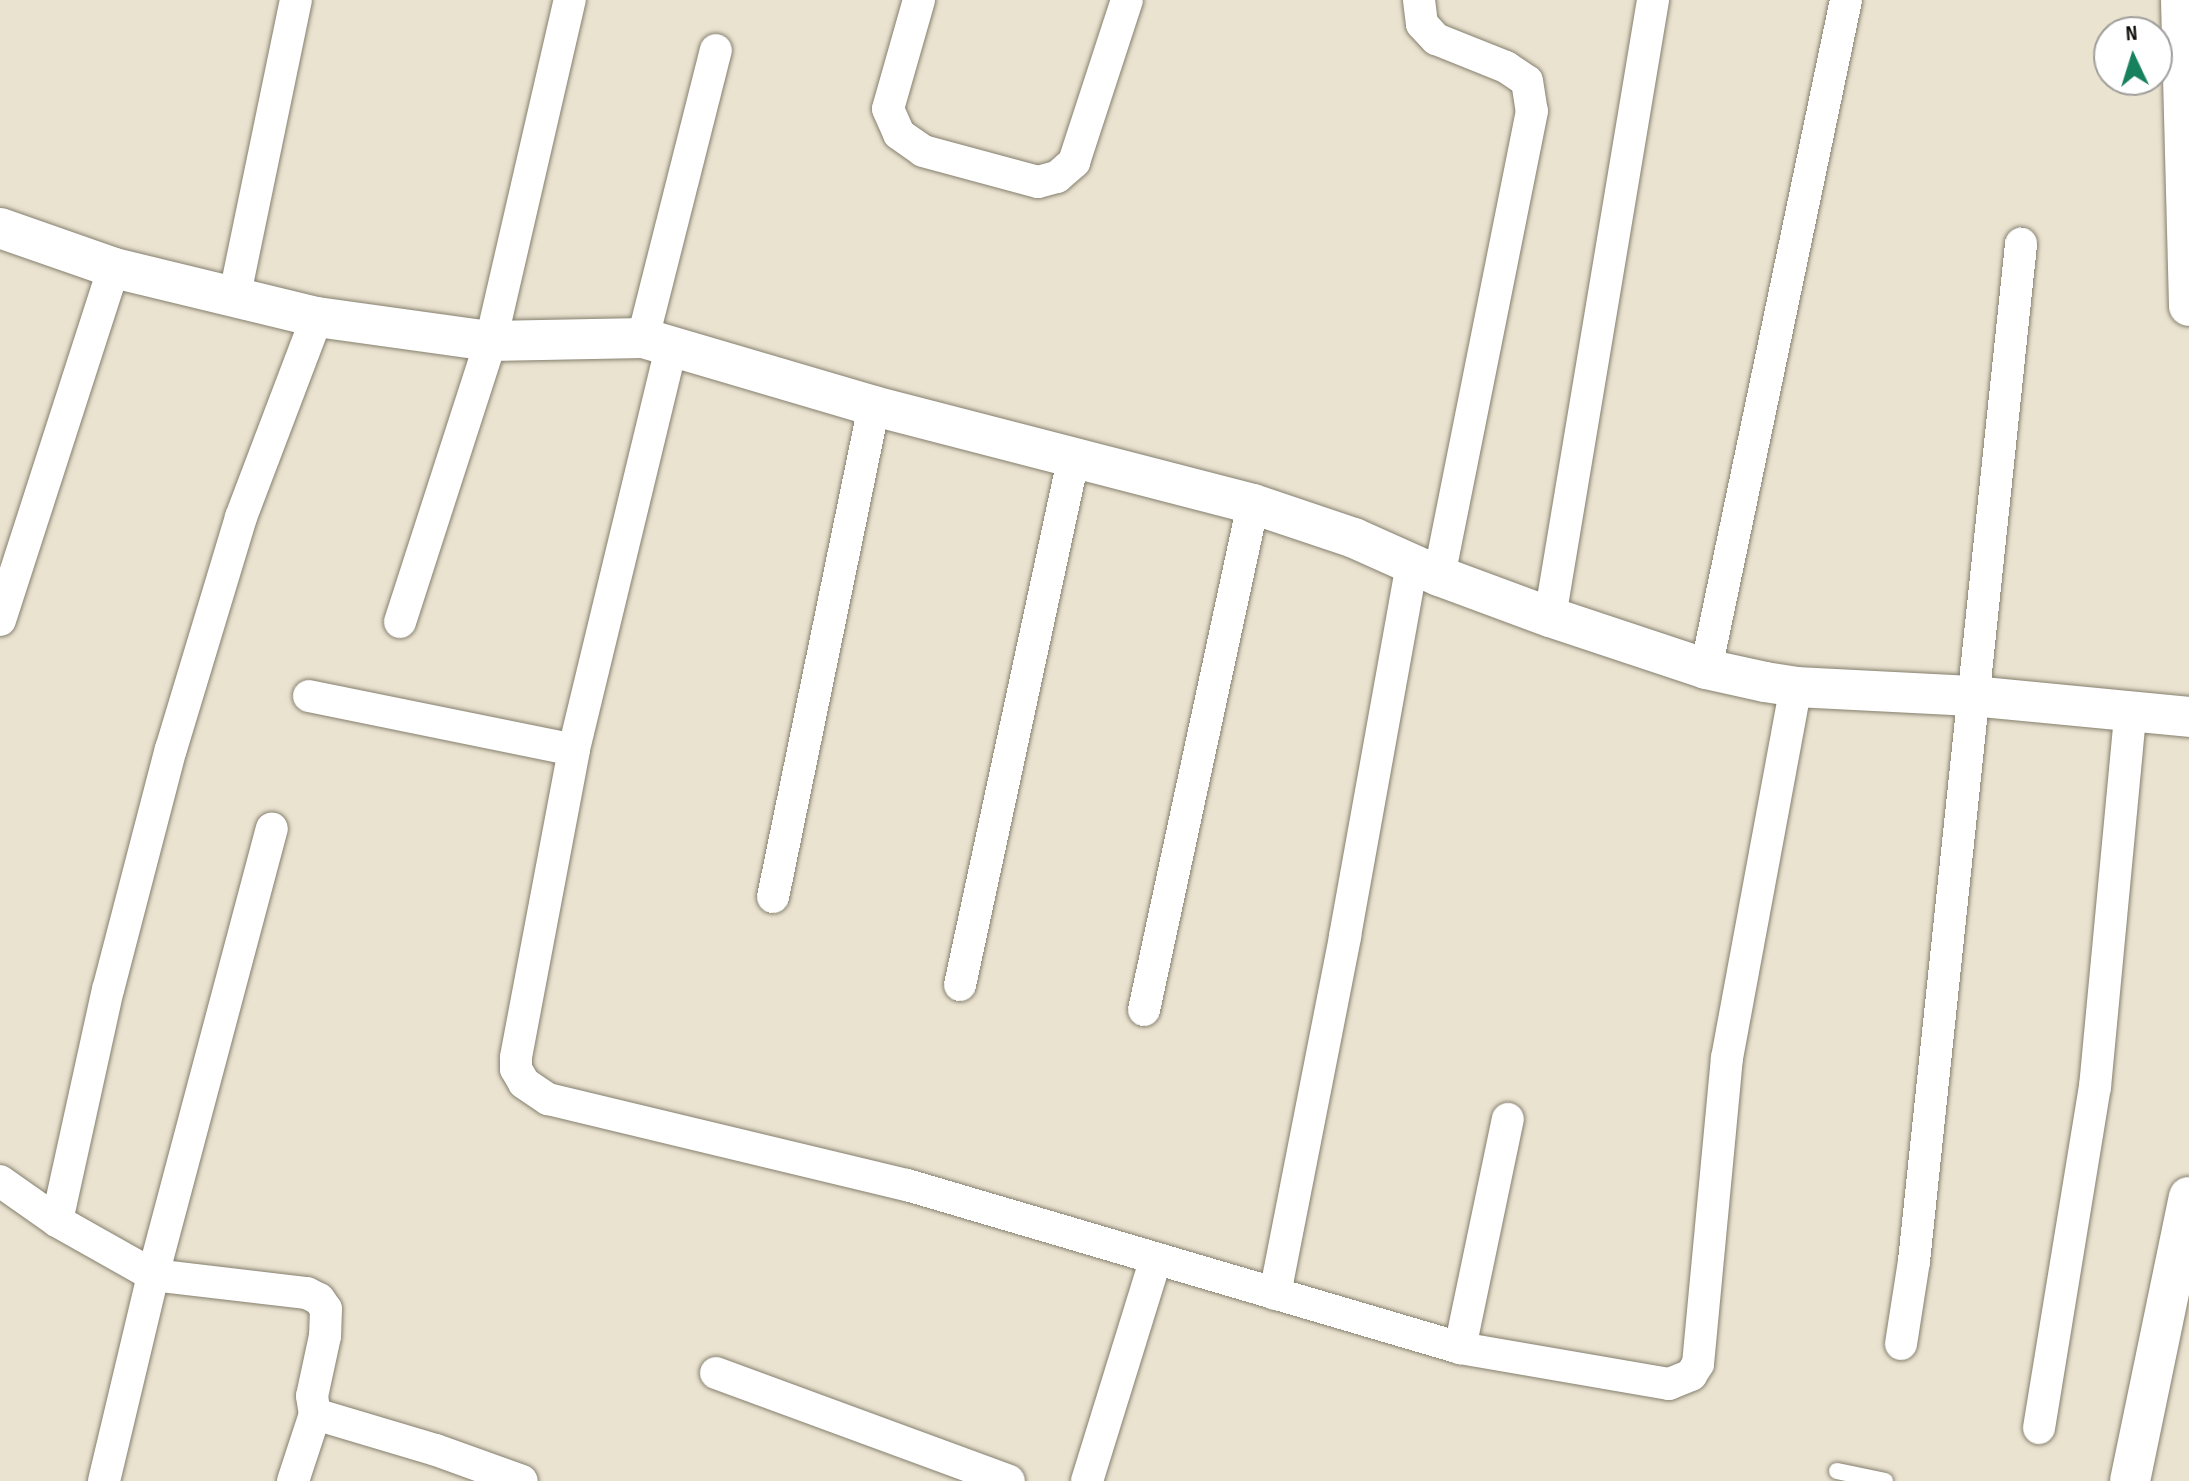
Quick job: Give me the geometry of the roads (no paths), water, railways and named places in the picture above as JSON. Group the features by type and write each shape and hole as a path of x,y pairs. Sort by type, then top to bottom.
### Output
{"street":[{"path":"234,299 296,0"},
{"path":"400,622 491,341 570,0"},
{"path":"919,0 888,109 899,134 923,151 1038,182 1057,177 1074,162 1127,0"},
{"path":"1275,1294 1345,936 1532,111 1527,81 1506,67 1436,39 1422,24 1419,0"},
{"path":"1550,617 1653,0"},
{"path":"1706,669 1846,0"},
{"path":"2181,0 2189,306"},
{"path":"716,50 574,750 516,1058 516,1069 524,1083 548,1099 907,1185 1155,1261 1460,1348 1669,1384 1691,1375 1698,1364 1727,1058 1796,687"},
{"path":"0,228 114,268 317,317 491,341 657,343 1073,460 1253,504 1354,538 1426,570 1550,617 1706,669 1796,687 1972,696 2130,714 2189,717"},
{"path":"1901,1344 1914,1261 2021,244"},
{"path":"0,620 114,268"},
{"path":"57,1221 108,990 171,749 241,517 317,317"},
{"path":"773,897 874,406"},
{"path":"960,985 1073,460"},
{"path":"1144,1010 1253,504"},
{"path":"309,696 574,750"},
{"path":"2039,1428 2095,1087 2130,714"},
{"path":"104,1481 153,1275 272,829"},
{"path":"1460,1348 1508,1119"},
{"path":"0,1181 57,1221 153,1275 307,1293 319,1299 326,1309 325,1336 312,1396 315,1414 293,1481"},
{"path":"2130,1481 2189,1197"},
{"path":"1087,1481 1155,1261"},
{"path":"716,1373 1009,1481"},
{"path":"315,1414 436,1450 522,1481"}],"lane":[{"path":"1837,1471 1885,1481"}]}
